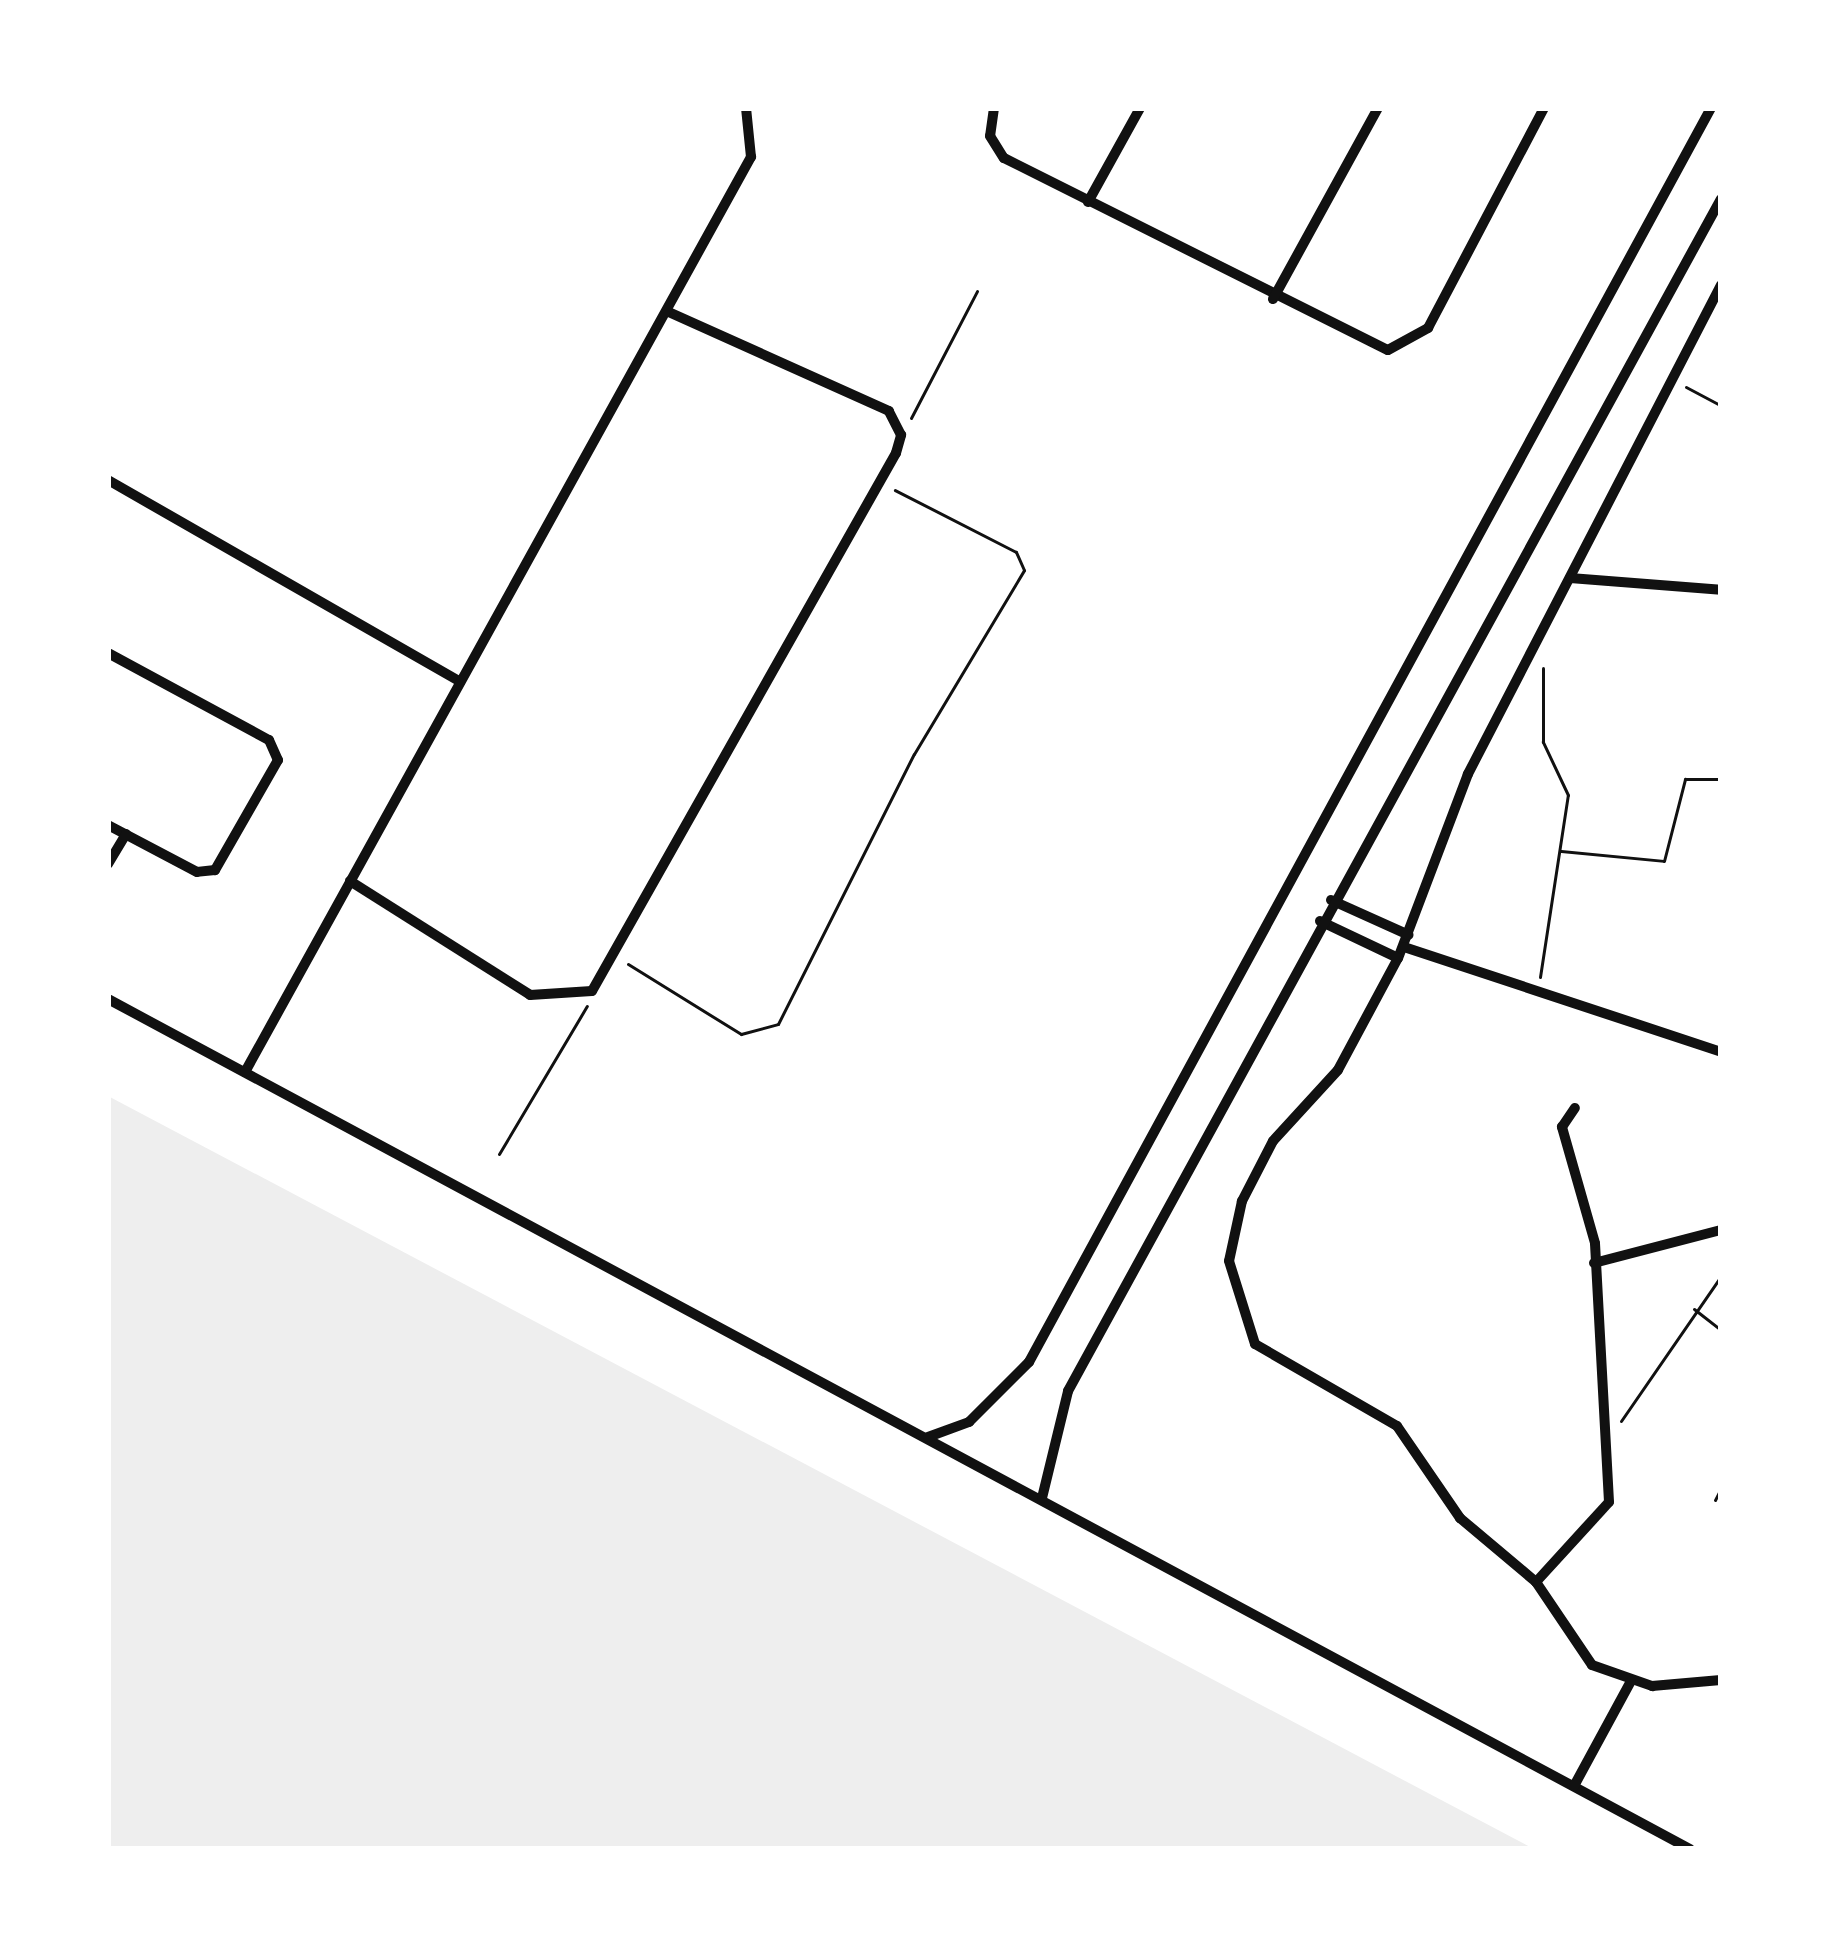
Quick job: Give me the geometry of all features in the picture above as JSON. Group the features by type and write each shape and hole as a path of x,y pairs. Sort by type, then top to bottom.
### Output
{"street":[{"path":"244,1072 751,157 746,108"},
{"path":"994,108 991,136 1004,158 1374,349 1418,338 1541,112 1524,108"},
{"path":"1088,202 1140,108"},
{"path":"1273,299 1378,108"},
{"path":"928,1437 969,1422 1029,1362 1716,110"},
{"path":"1042,1498 1068,1390 1331,900 1721,200"},
{"path":"1721,285 1468,774 1404,946 1338,1070 1273,1141 1242,1201 1233,1293 1263,1352 1397,1426 1474,1533 1536,1582 1592,1665 1631,1682 1721,1680"},
{"path":"350,881 530,995 572,999 600,984 880,482 902,435 889,411 666,310"},
{"path":"108,480 460,682"},
{"path":"1570,578 1721,590"},
{"path":"108,653 277,753 215,870 197,872 108,825"},
{"path":"108,864 125,834"},
{"path":"1331,900 1404,946"},
{"path":"1320,921 1539,986 1721,1052"},
{"path":"108,999 1690,1849"},
{"path":"1536,1582 1605,1513 1594,1263 1562,1127 1576,1108"},
{"path":"1594,1263 1721,1230"},
{"path":"1574,1786 1631,1682"}],"path":[{"path":"902,435 977,291"},
{"path":"1672,380 1721,406"},
{"path":"617,956 741,1034 778,1024 914,754 1024,570 1016,552 880,482"},
{"path":"1523,665 1550,681 1543,742 1568,795 1539,986"},
{"path":"1559,851 1664,861 1685,779 1721,779"},
{"path":"499,1154 600,984"},
{"path":"1604,1431 1652,1390 1693,1309 1721,1276"},
{"path":"1693,1309 1721,1330"},
{"path":"1715,1500 1721,1488"}],"shaded area":[{"path":"108,1096 1534,1849 108,1849"}]}
